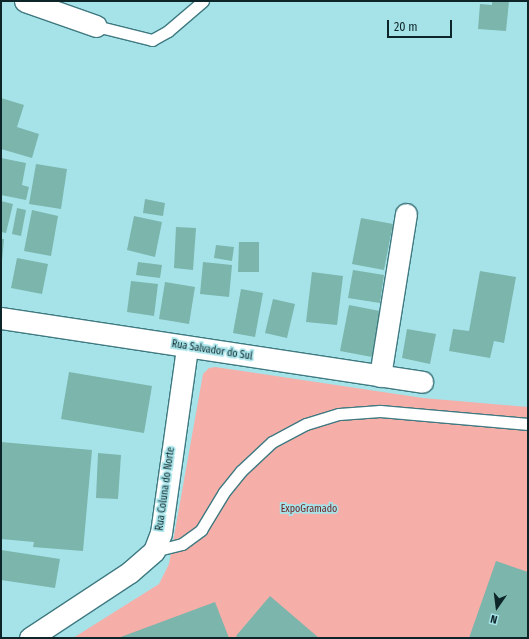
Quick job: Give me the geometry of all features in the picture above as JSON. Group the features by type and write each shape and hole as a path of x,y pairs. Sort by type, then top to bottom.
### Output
{"street":[{"path":"25,1 96,26"},
{"path":"380,376 406,214"},
{"name":"Rua Salvador do Sul","path":"1,318 422,382"},
{"name":"Rua Coluna do Norte","path":"30,638 130,572 154,551 161,533 187,347"}],"lane":[{"path":"96,26 152,40 168,31 203,1"},
{"path":"154,551 182,544 201,530 224,492 241,471 272,442 306,424 339,414 380,411 528,424"}],"green space":[{"name":"ExpoGramado","path":"215,367 423,398 528,407 528,638 73,638 159,584 169,564 203,374 209,368"}],"building":[{"path":"492,1 509,1 506,31 478,29 480,4 492,5"},
{"path":"1,98 24,105 17,127 39,134 32,158 1,149"},
{"path":"1,158 26,163 22,185 29,187 26,200 1,195"},
{"path":"36,164 67,169 61,209 29,204"},
{"path":"145,199 165,203 163,216 143,213"},
{"path":"1,201 13,204 6,233 1,232"},
{"path":"17,208 26,210 21,236 12,234"},
{"path":"32,210 58,216 51,256 24,251"},
{"path":"134,216 162,222 155,257 127,250"},
{"path":"361,218 393,224 384,270 352,264"},
{"path":"176,227 196,228 193,270 174,268"},
{"path":"1,239 4,239 2,261 1,261"},
{"path":"239,242 259,242 259,272 238,272"},
{"path":"216,245 234,247 232,261 214,258"},
{"path":"17,258 48,264 42,294 11,288"},
{"path":"138,262 162,265 160,278 136,275"},
{"path":"203,262 232,265 229,297 200,294"},
{"path":"353,270 384,275 380,303 348,298"},
{"path":"480,271 516,277 504,343 494,341 490,358 449,351 453,329 469,331"},
{"path":"312,272 343,276 337,325 306,322"},
{"path":"131,281 158,284 154,316 127,312"},
{"path":"165,282 195,287 189,324 159,319"},
{"path":"241,289 263,293 255,337 233,333"},
{"path":"273,299 295,304 287,338 265,333"},
{"path":"349,305 380,311 372,357 340,351"},
{"path":"407,329 436,334 430,364 402,358"},
{"path":"69,372 152,386 144,433 61,419"},
{"path":"1,442 92,450 83,551 33,547 34,542 1,539"},
{"path":"98,453 121,455 118,499 96,498"},
{"path":"1,550 60,559 55,588 1,580"},
{"path":"496,561 528,572 528,638 469,638"},
{"path":"270,596 319,638 238,638 236,636"},
{"path":"215,602 229,638 118,638"}]}
